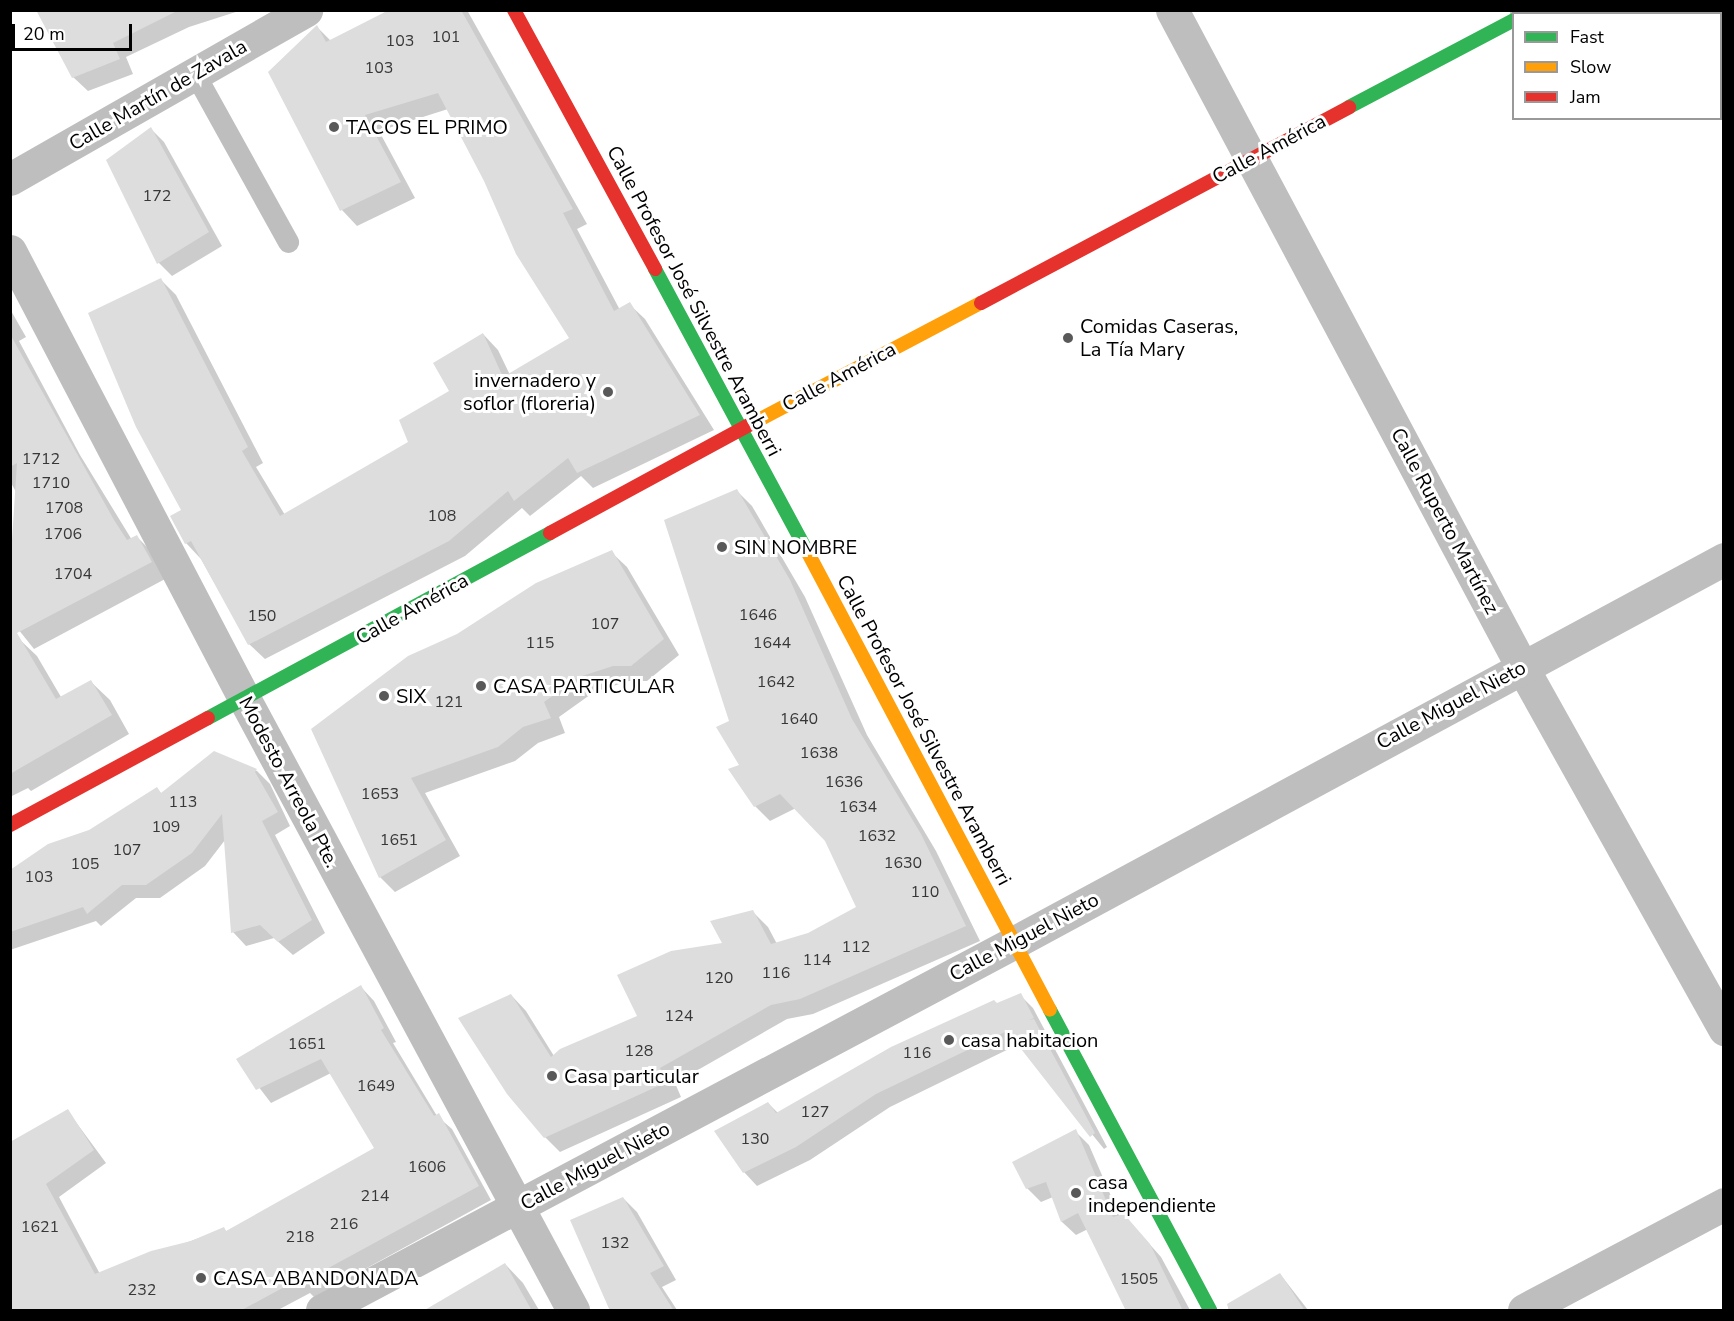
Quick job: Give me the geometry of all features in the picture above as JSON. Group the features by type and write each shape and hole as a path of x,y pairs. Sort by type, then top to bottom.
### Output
{"street":[{"name":"Calle Martín de Zavala","path":"10,178 306,10"},
{"name":"Calle Profesor José Silvestre Aramberri","path":"514,10 742,429 1210,1311"},
{"name":"Calle Ruperto Martínez","path":"1172,10 1522,667 1724,1029"},
{"name":"Calle América","path":"10,825 245,700 742,429 1512,21"},
{"name":"Modesto Arreola Pte.","path":"10,251 245,700 519,1206 573,1311"},
{"name":"Calle Miguel Nieto","path":"322,1311 1015,942 1724,559"},
{"path":"1524,1311 1724,1204"}],"lane":[{"path":"195,74 288,242"}],"building":[{"path":"36,10 179,10 113,43 120,59 72,78"},
{"path":"389,10 461,10 573,209 563,213 614,311 630,302 700,415 577,473 568,458 514,501 508,491 449,541 248,645 191,541 185,544 170,516 181,510 136,427 88,313 161,278 248,447 242,451 280,516 408,442 399,420 449,391 433,363 483,333 503,377 569,338 516,254 484,181 438,93 365,115 401,182 340,211 268,72 317,25 326,42"},
{"path":"151,127 209,232 157,264 106,160"},
{"path":"10,334 114,520 127,540 137,535 152,562 17,633 56,699 91,680 112,715 10,774 10,570 17,463 10,467"},
{"path":"737,489 790,580 852,719 921,834 966,926 800,999 771,1005 660,1068 667,1082 544,1138 507,1094 458,1018 511,994 551,1057 560,1049 637,1016 617,975 671,951 722,943 710,921 753,910 771,944 808,933 856,907 825,841 780,794 754,807 728,769 739,765 716,727 729,721 664,520"},
{"path":"612,550 664,639 631,666 613,666 579,677 544,702 551,718 523,727 498,747 411,778 446,840 379,878 311,729 408,656 457,634 536,583"},
{"path":"214,751 257,769 255,772 278,812 262,821 312,920 278,942 260,925 231,933 222,814 192,853 146,885 122,885 87,914 83,907 10,932 10,870 48,844 89,830 157,787 161,793"},
{"path":"361,985 384,1028 381,1030 434,1116 439,1113 479,1186 299,1284 297,1280 240,1311 10,1311 10,1142 68,1109 94,1150 46,1184 95,1274 151,1251 191,1241 224,1227 226,1231 374,1148 321,1059 256,1090 236,1059"},
{"path":"1021,993 1034,1018 1029,1020 1034,1019 1095,1133 1090,1137 1007,1031 876,1094 796,1147 743,1173 714,1131 768,1102 776,1113 891,1047 994,1000 997,1003"},
{"path":"1076,1129 1113,1217 1124,1214 1150,1244 1183,1311 1126,1311 1078,1213 1061,1222 1046,1182 1026,1189 1012,1162"},
{"path":"623,1197 664,1266 650,1273 674,1311 610,1311 570,1220"},
{"path":"505,1263 532,1311 423,1311"},
{"path":"1280,1273 1305,1311 1229,1311 1227,1304"}],"traffic: fast":[{"path":"1349,107 1512,21"},
{"path":"655,269 807,551"},
{"path":"208,718 550,533"},
{"path":"1050,1010 1210,1310"}],"traffic: slow":[{"path":"753,423 981,303"},
{"path":"807,551 1050,1010"}],"traffic: jam":[{"path":"514,10 655,269"},
{"path":"981,303 1349,107"},
{"path":"550,533 753,423"},
{"path":"10,825 208,718"}],"place":[{"name":"TACOS EL PRIMO","path":"334,127"},
{"name":"Comidas Caseras, La Tía Mary","path":"1068,338"},
{"name":"invernadero y soflor (floreria)","path":"608,392"},
{"name":"SIN NOMBRE","path":"722,547"},
{"name":"CASA PARTICULAR","path":"481,686"},
{"name":"SIX","path":"384,696"},
{"name":"casa habitacion","path":"949,1040"},
{"name":"Casa particular","path":"552,1076"},
{"name":"casa independiente","path":"1076,1193"},
{"name":"CASA ABANDONADA","path":"201,1278"}]}
